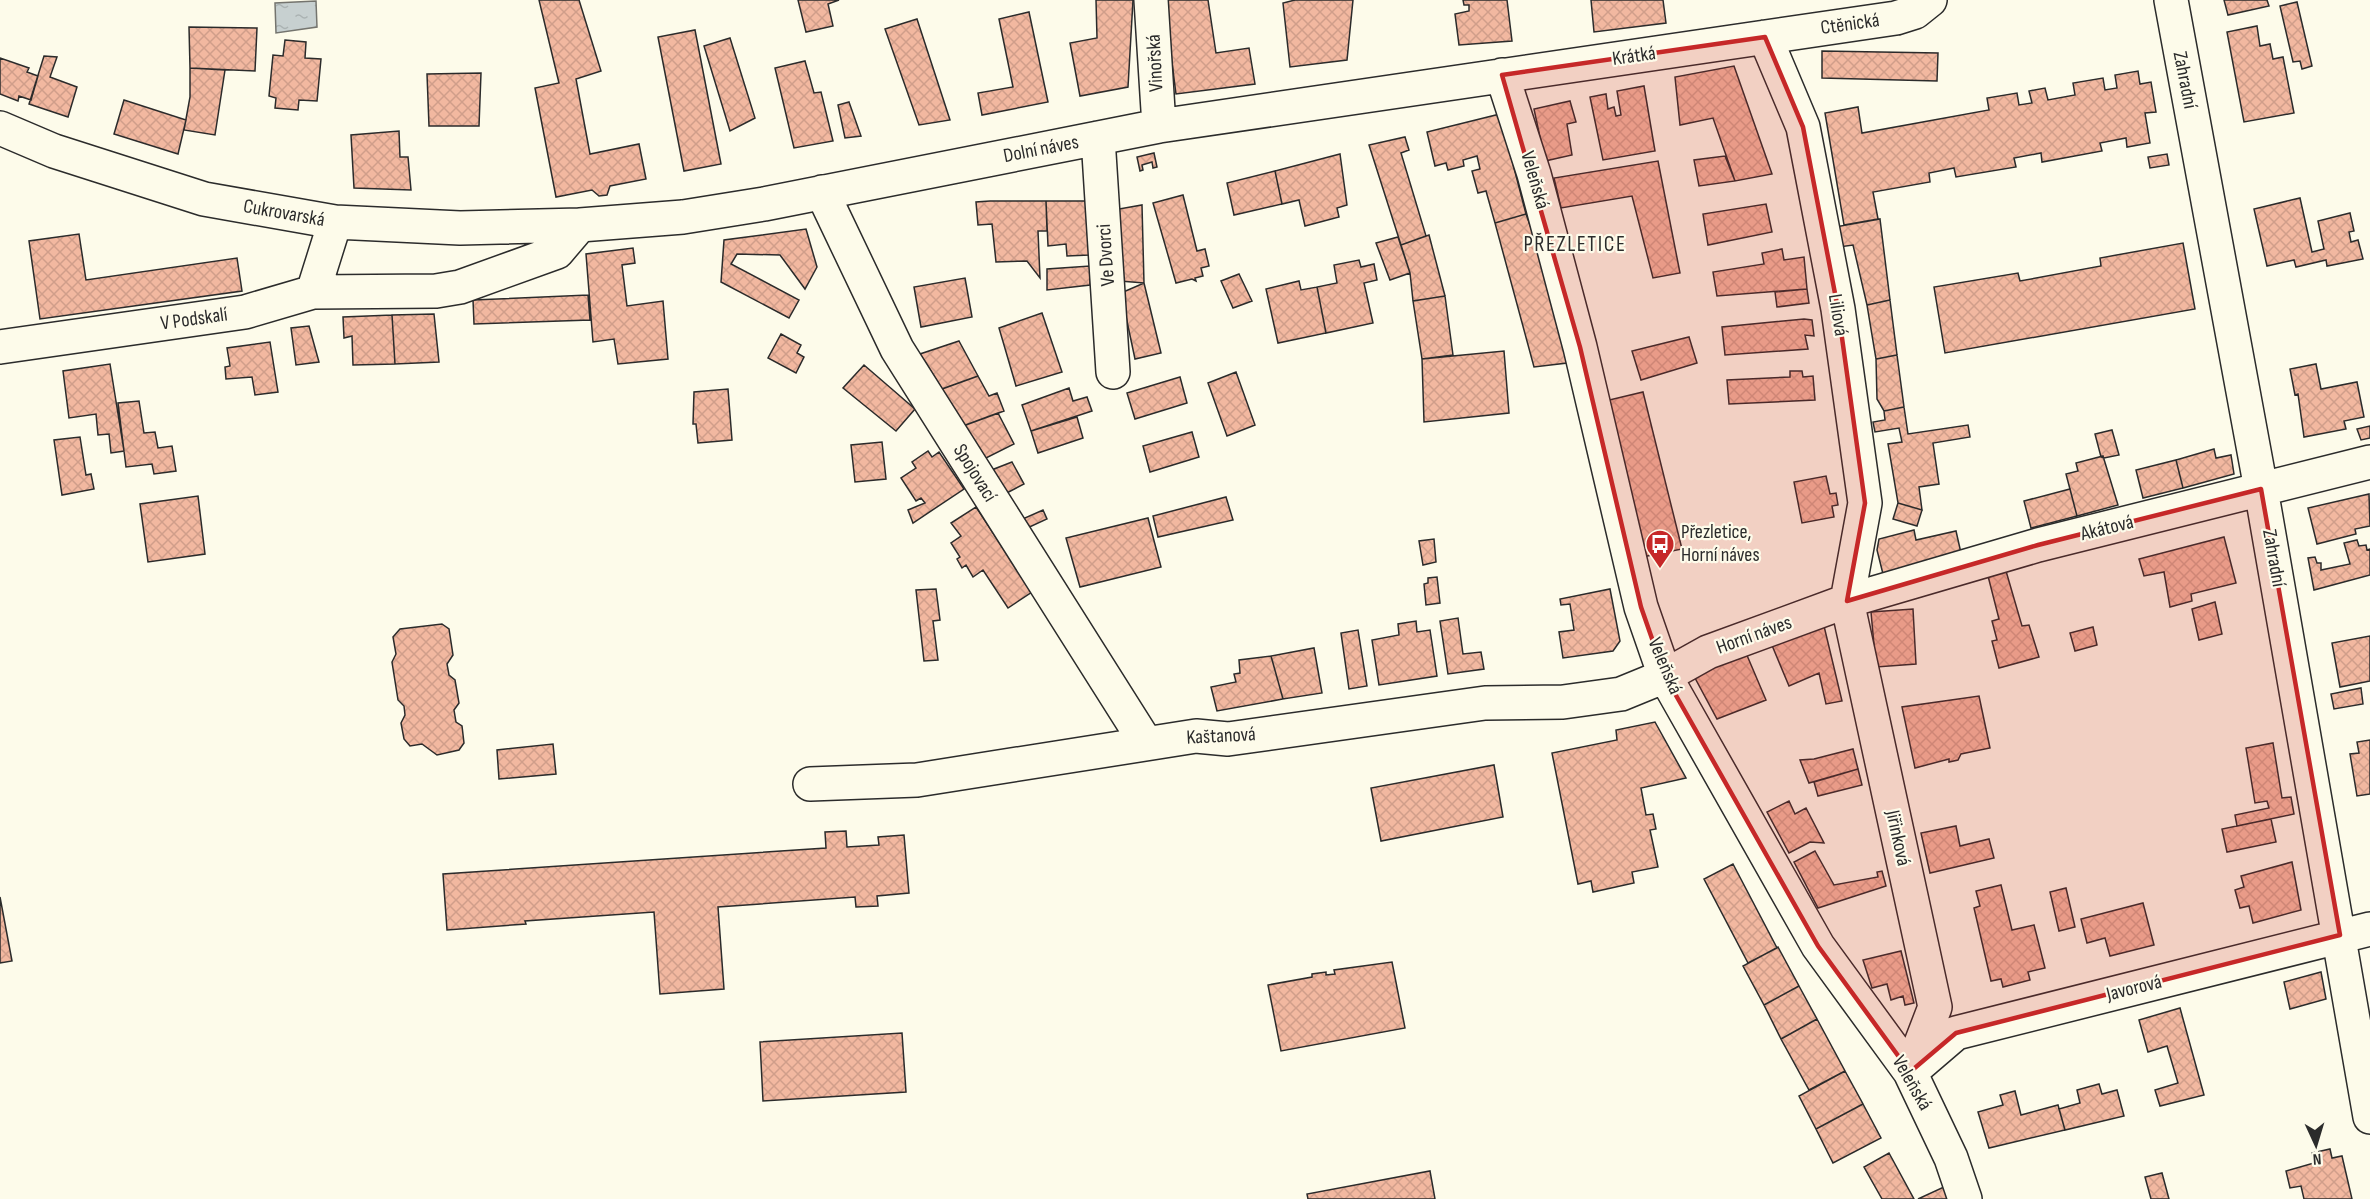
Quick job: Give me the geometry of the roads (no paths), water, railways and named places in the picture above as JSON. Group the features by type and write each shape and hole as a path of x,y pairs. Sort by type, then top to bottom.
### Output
{"street":[{"name":"Vinořská","path":"1151,0 1159,126"},
{"name":"Ctěnická","path":"1765,37 1896,18 1916,12 1930,0"},
{"name":"Zahradní","path":"2170,0 2262,489 2355,932 2370,1117"},
{"name":"Krátká","path":"1502,75 1765,37"},
{"name":"Liliová","path":"1765,37 1803,127 1838,309 1865,503 1847,601"},
{"name":"Dolní náves","path":"580,225 683,217 1159,126 1502,75"},
{"name":"Veleňská","path":"1502,75 1534,174 1580,347 1641,606 1665,676 1818,945 1910,1072 1951,1158 1965,1199"},
{"name":"Cukrovarská","path":"0,128 54,151 204,199 335,222 460,228 580,225"},
{"name":"Ve Dvorci","path":"1098,138 1113,372"},
{"name":"Spojovací","path":"822,192 897,349 1146,743"},
{"path":"313,292 335,222"},
{"name":"V Podskalí","path":"0,347 245,312 313,292 436,291 460,287 557,252 580,225"},
{"name":"Akátová","path":"1847,601 2038,545 2370,462"},
{"name":"Horní náves","path":"1665,676 1708,652 1847,601"},
{"name":"Jiřinková","path":"1847,601 1935,1007 1910,1072"},
{"name":"Kaštanová","path":"810,784 917,780 1076,757 1196,736 1228,739 1485,703 1563,702 1621,694 1665,676"},
{"name":"Javorová","path":"1910,1072 1956,1033 2355,932"}],"water":[{"path":"316,1 317,27 276,33 275,3"}],"place":[{"name":"Přezletice, Horní náves","path":"1660,570"}],"district":[{"name":"PŘEZLETICE","path":"1575,244"}]}
